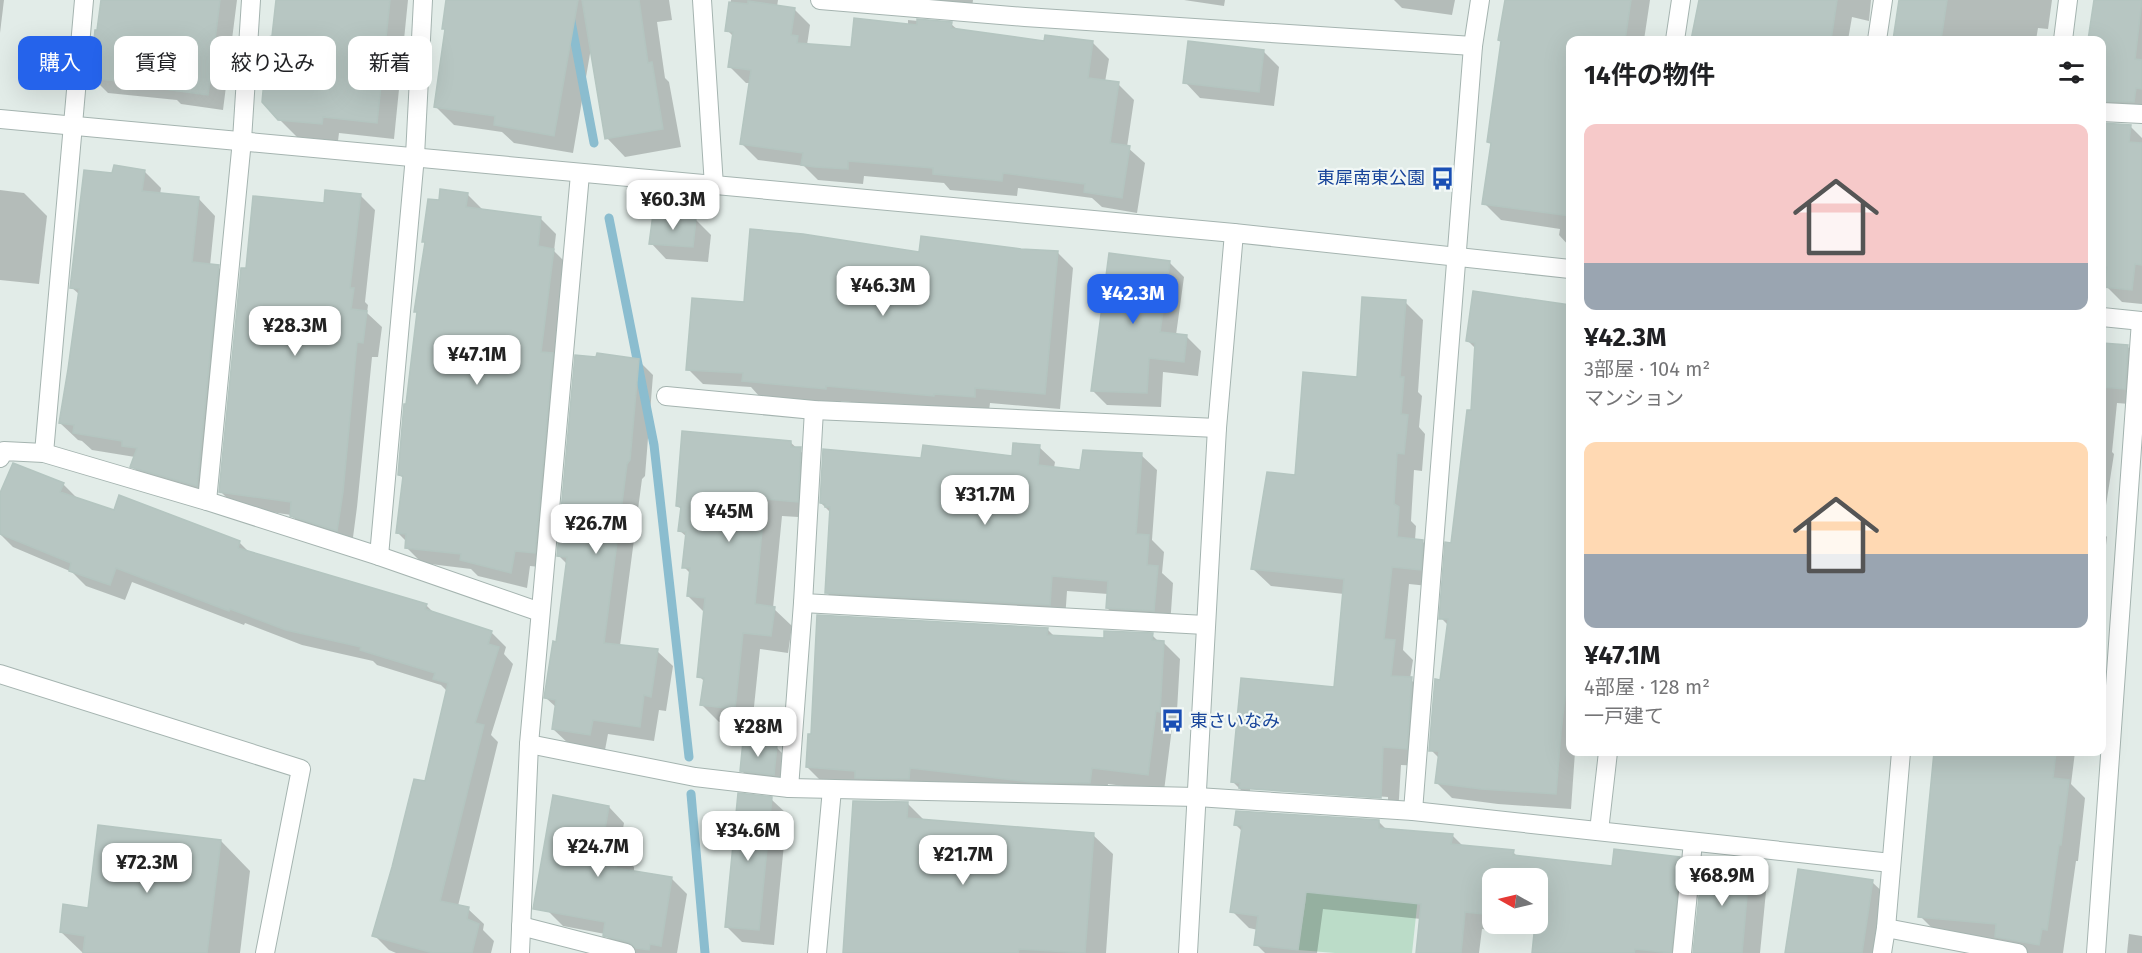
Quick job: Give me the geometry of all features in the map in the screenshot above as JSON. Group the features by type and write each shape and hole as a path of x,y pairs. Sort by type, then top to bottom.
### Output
{"street":[{"path":"44,453 84,0"},
{"path":"207,501 242,140 251,0"},
{"path":"379,556 414,156 423,0"},
{"path":"702,0 714,186"},
{"path":"820,0 1026,8 1473,46"},
{"path":"1413,811 1455,258 1479,0"},
{"path":"1676,36 1681,0"},
{"path":"1878,36 1883,0"},
{"path":"2064,36 2068,0"},
{"path":"2106,112 2142,114"},
{"path":"0,119 1234,233 1566,269"},
{"path":"520,953 529,744 580,174"},
{"path":"1188,953 1217,428 1234,233"},
{"path":"2096,953 2142,321 2106,317"},
{"path":"666,396 814,410 1217,428"},
{"path":"789,788 814,410"},
{"path":"0,458 4,451 44,453 207,501 379,556 540,612"},
{"path":"803,603 1205,625"},
{"path":"0,674 301,769 265,953"},
{"path":"529,744 695,777 789,788 1197,797 1413,811 1891,863"},
{"path":"1599,831 1608,756"},
{"path":"1882,953 1901,756"},
{"path":"817,953 832,789"},
{"path":"1682,953 1693,842"},
{"path":"521,926 626,953"},
{"path":"1886,928 2018,953"}],"green space":[{"path":"1422,860 1412,953 1335,953 1298,950 1306,898 1296,864"}],"building":[{"path":"101,0 220,0 215,36 210,36 208,95 171,90 198,90 198,36 114,36 114,81 102,79 102,36 94,36 95,30 97,30"},
{"path":"276,0 390,0 386,36 348,36 348,90 380,90 377,123 323,117 322,124 278,120 262,102 263,90 336,90 336,36 272,36"},
{"path":"446,0 578,0 554,136 494,125 495,116 434,107 445,29 442,29"},
{"path":"582,0 639,0 648,63 652,62 663,129 605,139"},
{"path":"1505,0 1631,0 1626,36 1566,36 1566,215 1482,204 1491,143 1487,142 1501,41 1498,40"},
{"path":"1699,0 1837,0 1832,36 1692,36"},
{"path":"1899,0 1947,0 1942,36 1894,36"},
{"path":"2094,0 2142,0 2135,59 2142,60 2142,89 2136,88 2134,102 2106,101 2106,36 2089,36"},
{"path":"748,1 795,8 791,35 798,36 797,43 851,47 854,18 917,25 917,19 952,22 951,28 1044,41 1045,35 1093,41 1088,78 1119,82 1110,143 1130,146 1122,198 1084,192 1085,184 1003,173 1002,181 933,174 933,168 848,161 848,169 815,167 801,165 803,153 740,144 751,70 728,67 733,32 725,31 729,2 748,4"},
{"path":"1188,41 1264,50 1259,92 1183,83"},
{"path":"2106,123 2131,125 2129,142 2142,143 2142,265 2135,264 2132,290 2106,287"},
{"path":"114,165 145,170 142,191 199,197 192,262 219,265 197,486 130,467 137,448 122,446 122,441 73,433 74,425 59,423 79,289 70,288 84,170 112,173"},
{"path":"440,189 468,193 466,207 541,217 538,246 554,249 541,352 553,353 535,553 515,551 511,573 460,560 461,554 405,548 406,534 396,533 403,476 398,475 404,404 406,404 417,312 414,312 425,242 422,242 428,199 439,200"},
{"path":"325,190 361,194 350,288 354,288 351,309 367,311 363,343 357,342 343,492 337,531 290,516 291,502 219,492 241,268 246,268 253,196 324,203"},
{"path":"653,214 696,218 693,247 649,244"},
{"path":"750,229 803,234 919,252 921,236 1021,249 1058,251 1045,394 975,388 975,397 934,394 934,396 826,386 826,389 742,381 743,373 686,370 692,298 744,302"},
{"path":"1109,253 1170,261 1160,332 1187,335 1184,362 1149,358 1147,393 1091,391"},
{"path":"1473,291 1566,304 1566,689 1556,794 1481,789 1435,783 1439,751 1429,751 1435,679 1440,680 1448,619 1439,619 1445,542 1451,543 1467,410 1471,410 1475,343 1466,341"},
{"path":"1362,297 1406,300 1400,377 1404,377 1401,414 1408,415 1404,454 1397,453 1394,504 1399,507 1397,537 1423,540 1421,570 1392,567 1384,639 1395,640 1391,676 1412,677 1407,749 1383,747 1381,798 1239,788 1240,783 1231,782 1241,678 1334,687 1344,579 1251,569 1267,472 1295,475 1303,372 1357,377"},
{"path":"2106,343 2128,345 2125,389 2106,387"},
{"path":"597,353 639,359 630,460 627,464 604,643 658,649 651,697 644,695 640,727 593,720 590,735 552,729 556,700 544,698 553,641 556,642 567,557 557,556 575,355 596,357"},
{"path":"682,431 791,441 791,447 801,447 798,502 765,499 755,604 775,607 771,636 743,633 735,709 700,705 704,678 697,677 705,598 687,596 690,568 682,568 686,532 678,531 681,507 676,506"},
{"path":"1013,443 1040,445 1038,465 1080,470 1083,450 1142,453 1136,534 1149,535 1147,565 1158,566 1154,611 1106,608 1108,581 1052,576 1050,605 825,593 830,507 825,507 825,504 820,503 823,449 921,458 923,445 1012,456"},
{"path":"13,463 64,483 60,492 114,510 119,495 240,541 238,548 427,604 425,609 492,631 488,644 499,647 475,723 484,725 440,901 469,907 467,919 479,924 472,953 433,953 372,936 414,779 425,781 448,683 433,679 435,673 360,650 361,647 286,630 116,568 110,585 69,571 71,563 0,534 0,493"},
{"path":"817,615 1048,628 1047,635 1104,638 1104,631 1153,633 1152,640 1164,641 1160,712 1156,711 1148,775 1092,768 1090,783 1030,782 910,768 909,779 855,778 855,771 806,767 808,734 811,734"},
{"path":"743,741 777,745 774,775 740,771"},
{"path":"1934,756 2056,756 2053,778 2069,780 2047,930 2042,929 2039,945 1995,937 1996,924 1918,917"},
{"path":"738,793 772,797 759,930 725,927"},
{"path":"553,795 609,806 602,846 620,850 616,868 672,877 661,946 650,944 649,950 636,948 629,942 603,936 605,922 533,909"},
{"path":"853,801 908,802 907,818 1094,833 1085,953 1019,949 1018,953 843,953"},
{"path":"1236,811 1379,820 1379,828 1453,834 1451,844 1514,850 1513,855 1612,866 1614,849 1680,857 1671,953 1635,949 1634,953 1532,953 1534,934 1548,934 1548,868 1482,868 1482,914 1465,912 1461,953 1416,953 1421,904 1306,892 1298,950 1254,945 1258,916 1230,912 1242,826 1234,825"},
{"path":"98,825 221,840 207,953 83,953 85,936 60,932 63,904 88,908"},
{"path":"1703,859 1750,862 1742,953 1693,953"},
{"path":"1798,869 1873,880 1862,953 1785,953"}],"waterway":[{"path":"567,0 594,143"},
{"path":"609,218 654,445 689,757"},
{"path":"691,794 705,953"}],"place":[{"name":"東犀南東公園","path":"1443,178"},
{"name":"東さいなみ","path":"1172,721"}]}
